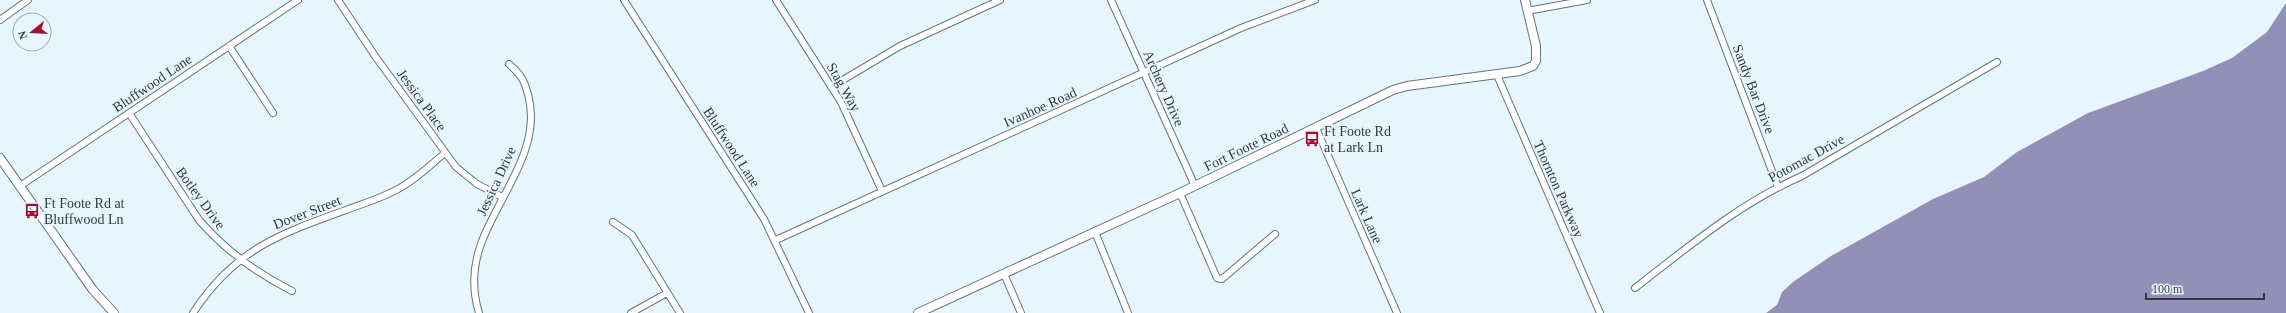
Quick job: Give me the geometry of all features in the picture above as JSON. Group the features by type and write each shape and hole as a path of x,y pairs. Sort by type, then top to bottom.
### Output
{"street":[{"path":"0,20 28,0"},
{"name":"Bluffwood Lane","path":"20,186 298,0"},
{"name":"Jessica Place","path":"338,0 379,62 456,167 466,175 502,197"},
{"name":"Bluffwood Lane","path":"624,0 776,240 809,313"},
{"name":"Stag Way","path":"776,0 841,102 882,191"},
{"path":"831,87 900,46 1000,0"},
{"name":"Archery Drive","path":"1111,0 1195,186"},
{"name":"Ivanhoe Road","path":"776,240 1241,28 1315,0"},
{"name":"Fort Foote Road","path":"918,313 1195,186 1371,100 1407,86 1497,75 1528,69 1536,61 1536,46 1525,0"},
{"path":"1527,11 1587,0"},
{"name":"Sandy Bar Drive","path":"1707,0 1778,187"},
{"path":"229,46 273,113"},
{"name":"Potomac Drive","path":"1635,288 1708,232 1778,187 1802,176 1997,62"},
{"name":"Jessica Drive","path":"479,313 474,287 476,265 481,244 502,197 524,154 530,134 531,114 522,78 509,64"},
{"name":"Thornton Parkway","path":"1497,75 1600,313"},
{"name":"Botley Drive","path":"129,113 199,220 212,236 239,260 268,279 292,291"},
{"name":"Lark Lane","path":"1316,128 1397,313"},
{"name":"Dover Street","path":"193,313 210,289 239,260 280,234 394,191 446,153"},
{"path":"0,158 94,290 114,313"},
{"path":"1180,193 1217,278 1222,279 1275,234"},
{"path":"613,222 632,235 680,313"},
{"path":"1095,232 1128,313"},
{"path":"1004,274 1021,313"},
{"path":"631,313 667,293"}],"shaded area":[{"path":"2286,3 2286,313 1766,313 1777,305 1782,292 1793,282 1831,256 1933,199 1984,177 2017,152 2088,113 2203,71 2232,58 2267,32"}],"place":[{"name":"Ft Foote Rd at Lark Ln","path":"1312,139"},
{"name":"Ft Foote Rd at Bluffwood Ln","path":"32,211"}]}
